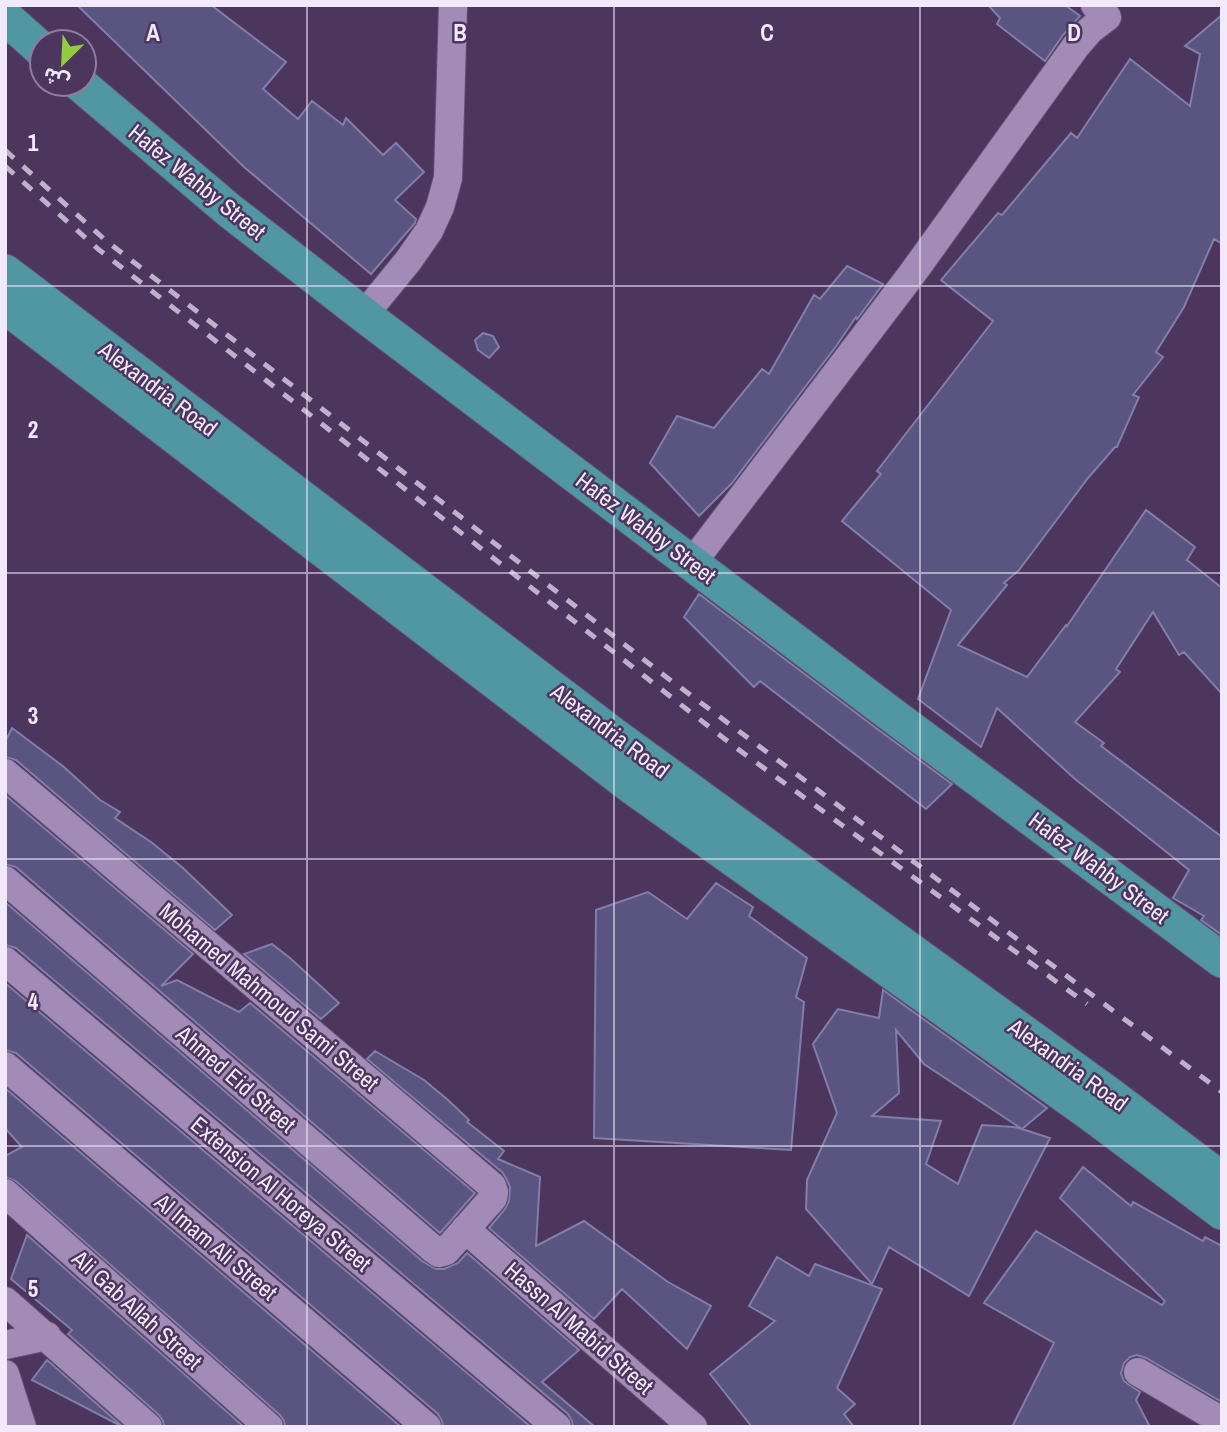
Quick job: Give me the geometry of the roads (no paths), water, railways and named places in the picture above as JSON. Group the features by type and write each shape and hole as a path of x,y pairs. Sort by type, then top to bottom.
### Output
{"main road":[{"path":"5,17 28,38"},
{"name":"Hafez Wahby Street","path":"95,98 230,211 364,315 888,712 1222,960"},
{"name":"Alexandria Road","path":"9,296 634,788 777,872 1222,1212"},
{"name":"Alexandria Road","path":"815,900 1111,1096 1222,1180"}],"street":[{"path":"364,315 408,261 429,231 440,207 448,178 453,5"},
{"path":"692,563 912,274 1076,46 1090,30 1107,17 1095,5"},
{"name":"Mohamed Mahmoud Sami Street","path":"5,773 492,1186 493,1198 466,1229"},
{"name":"Ahmed Eid Street","path":"5,880 432,1248 439,1253 446,1251 466,1229"},
{"name":"Extension Al Horeya Street","path":"5,961 557,1427"},
{"name":"Al Imam Ali Street","path":"5,1066 427,1427"},
{"name":"Ali Gab Allah Street","path":"5,1192 269,1427"},
{"name":"Hassn Al Mabid Street","path":"466,1229 693,1427"},
{"path":"5,1301 148,1427"},
{"path":"5,1345 47,1336"},
{"path":"1138,1372 1222,1421"},
{"path":"5,1374 22,1427"}],"railway":[{"path":"5,150 104,239 661,673 1222,1092"},
{"path":"5,166 98,249 735,747 1087,1004"}]}
